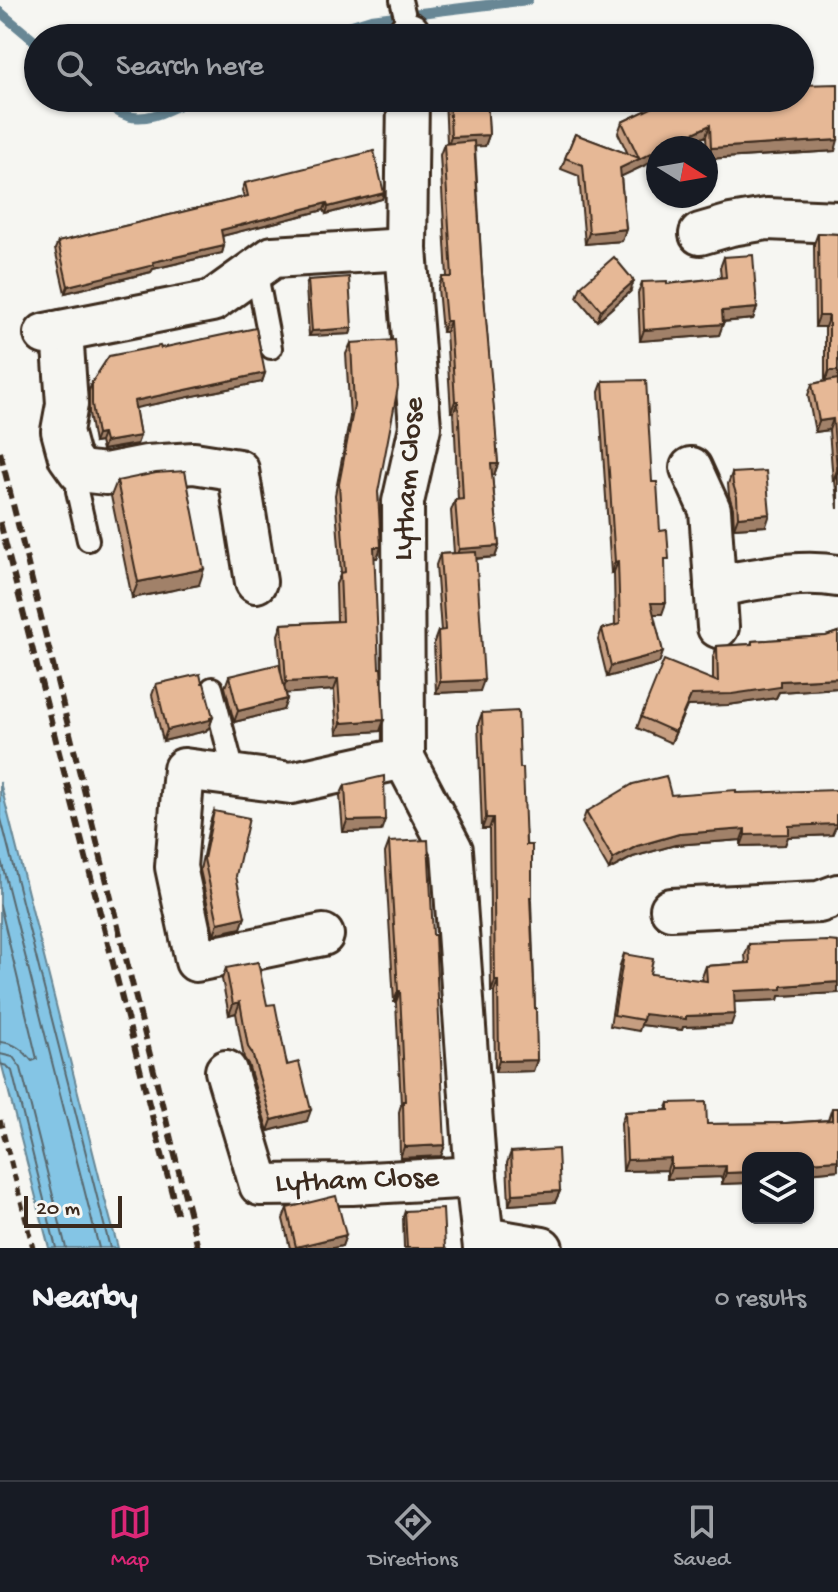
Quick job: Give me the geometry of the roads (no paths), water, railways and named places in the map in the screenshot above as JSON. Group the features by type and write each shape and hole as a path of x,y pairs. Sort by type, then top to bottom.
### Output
{"street":[{"name":"Lytham Close","path":"408,112 406,249 420,427 403,502 404,758 452,850 476,1177 484,1243 542,1248"},
{"path":"695,237 731,225 767,219 838,222"},
{"path":"256,582 238,470 194,463 147,466 106,474 79,471 69,457 62,431 67,404 54,332 212,301 273,257 406,249"},
{"path":"691,468 710,510 718,627"},
{"path":"715,586 797,574 838,576"},
{"path":"323,935 196,961 176,867 184,769 291,783 404,758"},
{"path":"671,909 819,902 838,895"},
{"name":"Lytham Close","path":"226,1071 260,1185 352,1184 476,1177"}],"lane":[{"path":"256,269 271,348"},
{"path":"79,471 77,491 88,540"},
{"path":"212,688 235,776"}],"water":[{"path":"0,782 118,1248 49,1248 0,1058"}],"waterway":[{"path":"355,24 371,19 528,0"},
{"path":"0,12 24,32"},
{"path":"119,112 136,117 162,112"}],"railway":[{"path":"0,452 198,1248"},
{"path":"0,522 178,1217"}]}
